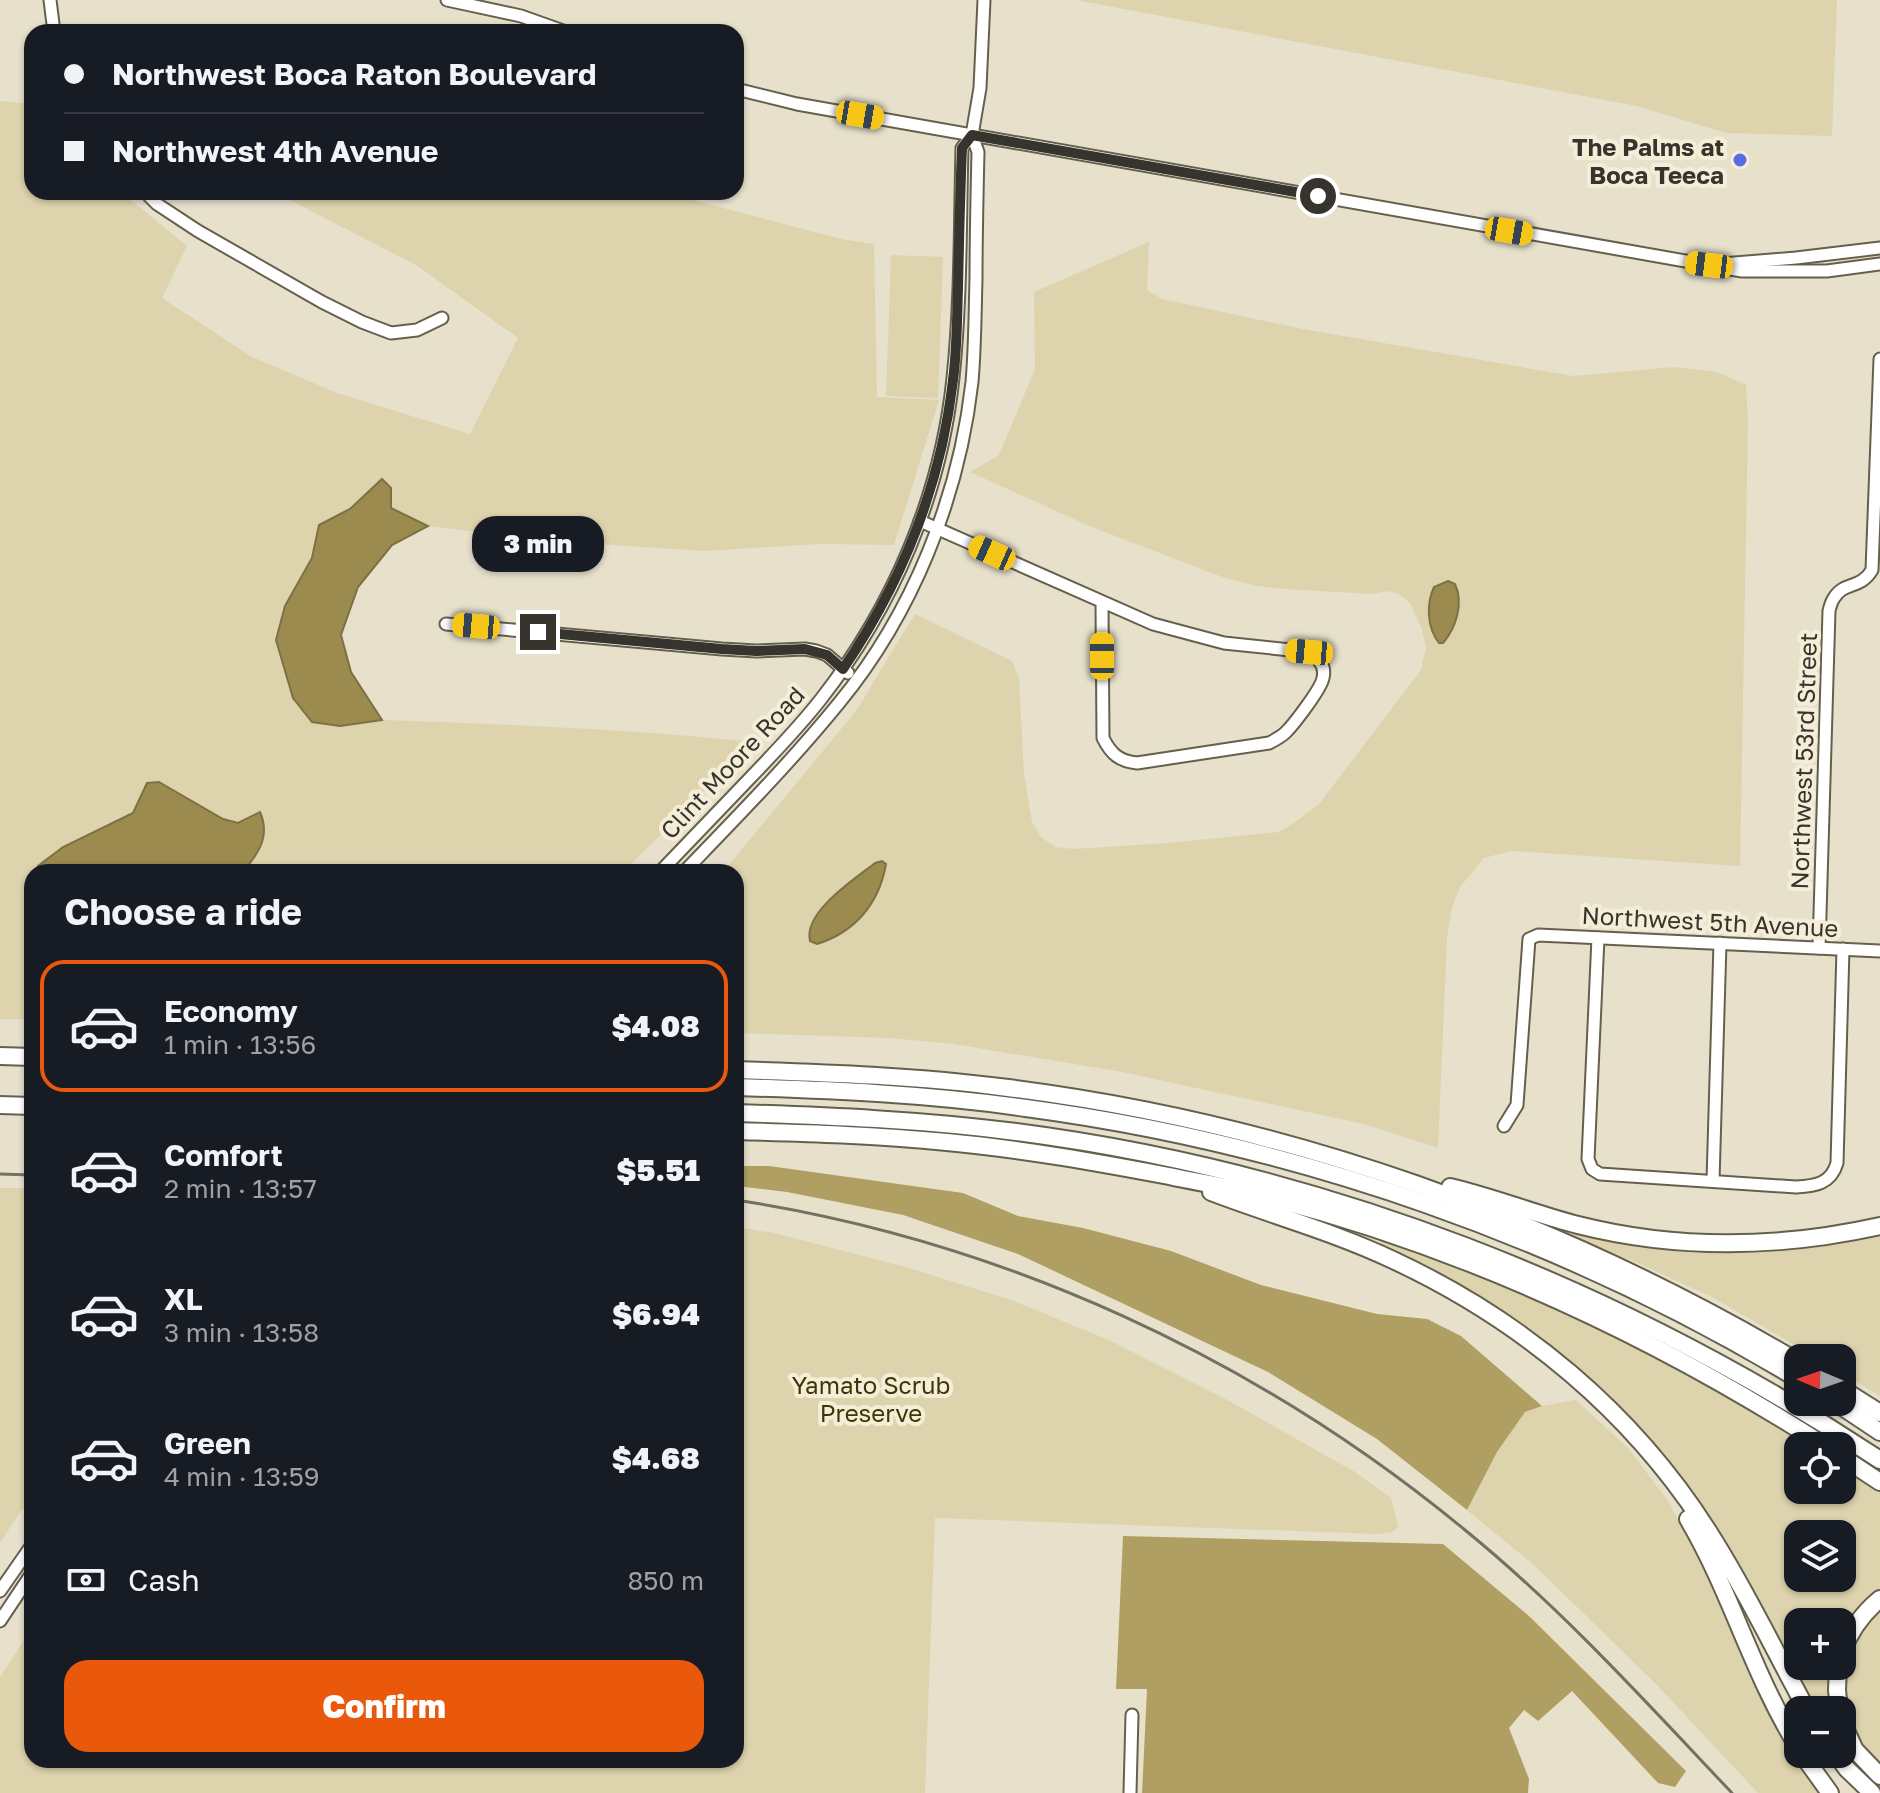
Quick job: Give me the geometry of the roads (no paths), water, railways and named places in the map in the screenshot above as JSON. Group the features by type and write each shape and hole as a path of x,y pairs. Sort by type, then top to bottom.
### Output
{"highway":[{"path":"0,1056 24,1057"},
{"path":"744,1070 883,1076 1077,1098 1285,1143 1615,1233 1725,1243 1816,1238 1880,1226"},
{"path":"744,1087 921,1096 1027,1108 1167,1132 1271,1157 1406,1197 1572,1262 1688,1318 1784,1371"},
{"path":"0,1105 24,1106"},
{"path":"744,1113 910,1121 1052,1137 1213,1168 1347,1205 1504,1260 1635,1319 1750,1380 1880,1460"},
{"path":"744,1131 864,1135 1059,1156 1248,1192 1312,1210 1411,1242 1574,1308 1670,1356 1802,1432"},
{"path":"1388,1173 1617,1266 1784,1354"},
{"path":"1168,1176 1336,1235 1426,1276 1468,1299 1533,1342 1599,1399 1648,1449 1691,1505 1711,1535 1799,1696"},
{"path":"1856,1398 1880,1413"},
{"path":"1599,1399 1623,1434 1665,1483 1697,1534 1784,1721"},
{"path":"1856,1416 1880,1432"},
{"path":"1856,1466 1880,1482"},
{"path":"1856,1625 1880,1599"},
{"path":"1856,1751 1880,1776"},
{"path":"1812,1768 1830,1793"},
{"path":"1846,1768 1872,1793"}],"street":[{"path":"50,0 53,24"},
{"path":"447,0 544,24"},
{"name":"Clint Moore Road","path":"668,864 803,721 843,669 887,596 920,521 948,418 956,342 962,148 972,135 980,88 984,0"},
{"path":"744,91 797,104 1742,271 1827,271 1880,264"},
{"name":"Clint Moore Road","path":"692,864 840,703 883,641 906,599 937,529 966,421 975,346 978,152 972,135"},
{"path":"153,200 198,231 362,322 391,333 417,330 442,318"},
{"path":"1709,265 1880,248"},
{"path":"958,269 976,270"},
{"name":"Northwest 53rd Street","path":"1819,948 1829,611 1841,589 1861,583 1872,570 1880,359"},
{"path":"920,521 1153,624 1212,641 1309,652 1318,657 1324,677 1286,732 1269,743 1127,762 1109,751 1103,738 1102,603"},
{"path":"446,624 722,649 805,649 827,655 856,680"},
{"name":"Northwest 5th Avenue","path":"1504,1126 1517,1105 1529,939 1538,935 1880,951"},
{"path":"1598,938 1588,1159 1592,1169 1600,1174 1796,1187 1826,1182 1833,1175 1837,1163 1843,949"},
{"path":"1713,1181 1720,943"},
{"path":"0,1591 24,1556"},
{"path":"0,1621 24,1585"},
{"path":"1130,1793 1132,1715"}],"railway":[{"path":"0,1174 24,1175"},
{"path":"744,1202 835,1219 933,1245 1029,1277 1123,1316 1213,1361 1301,1412 1385,1468 1501,1560 1603,1657 1732,1793"}],"place":[{"name":"The Palms at Boca Teeca","path":"1740,160"}],"park label":[{"name":"Yamato Scrub Preserve","path":"871,1398"}]}
